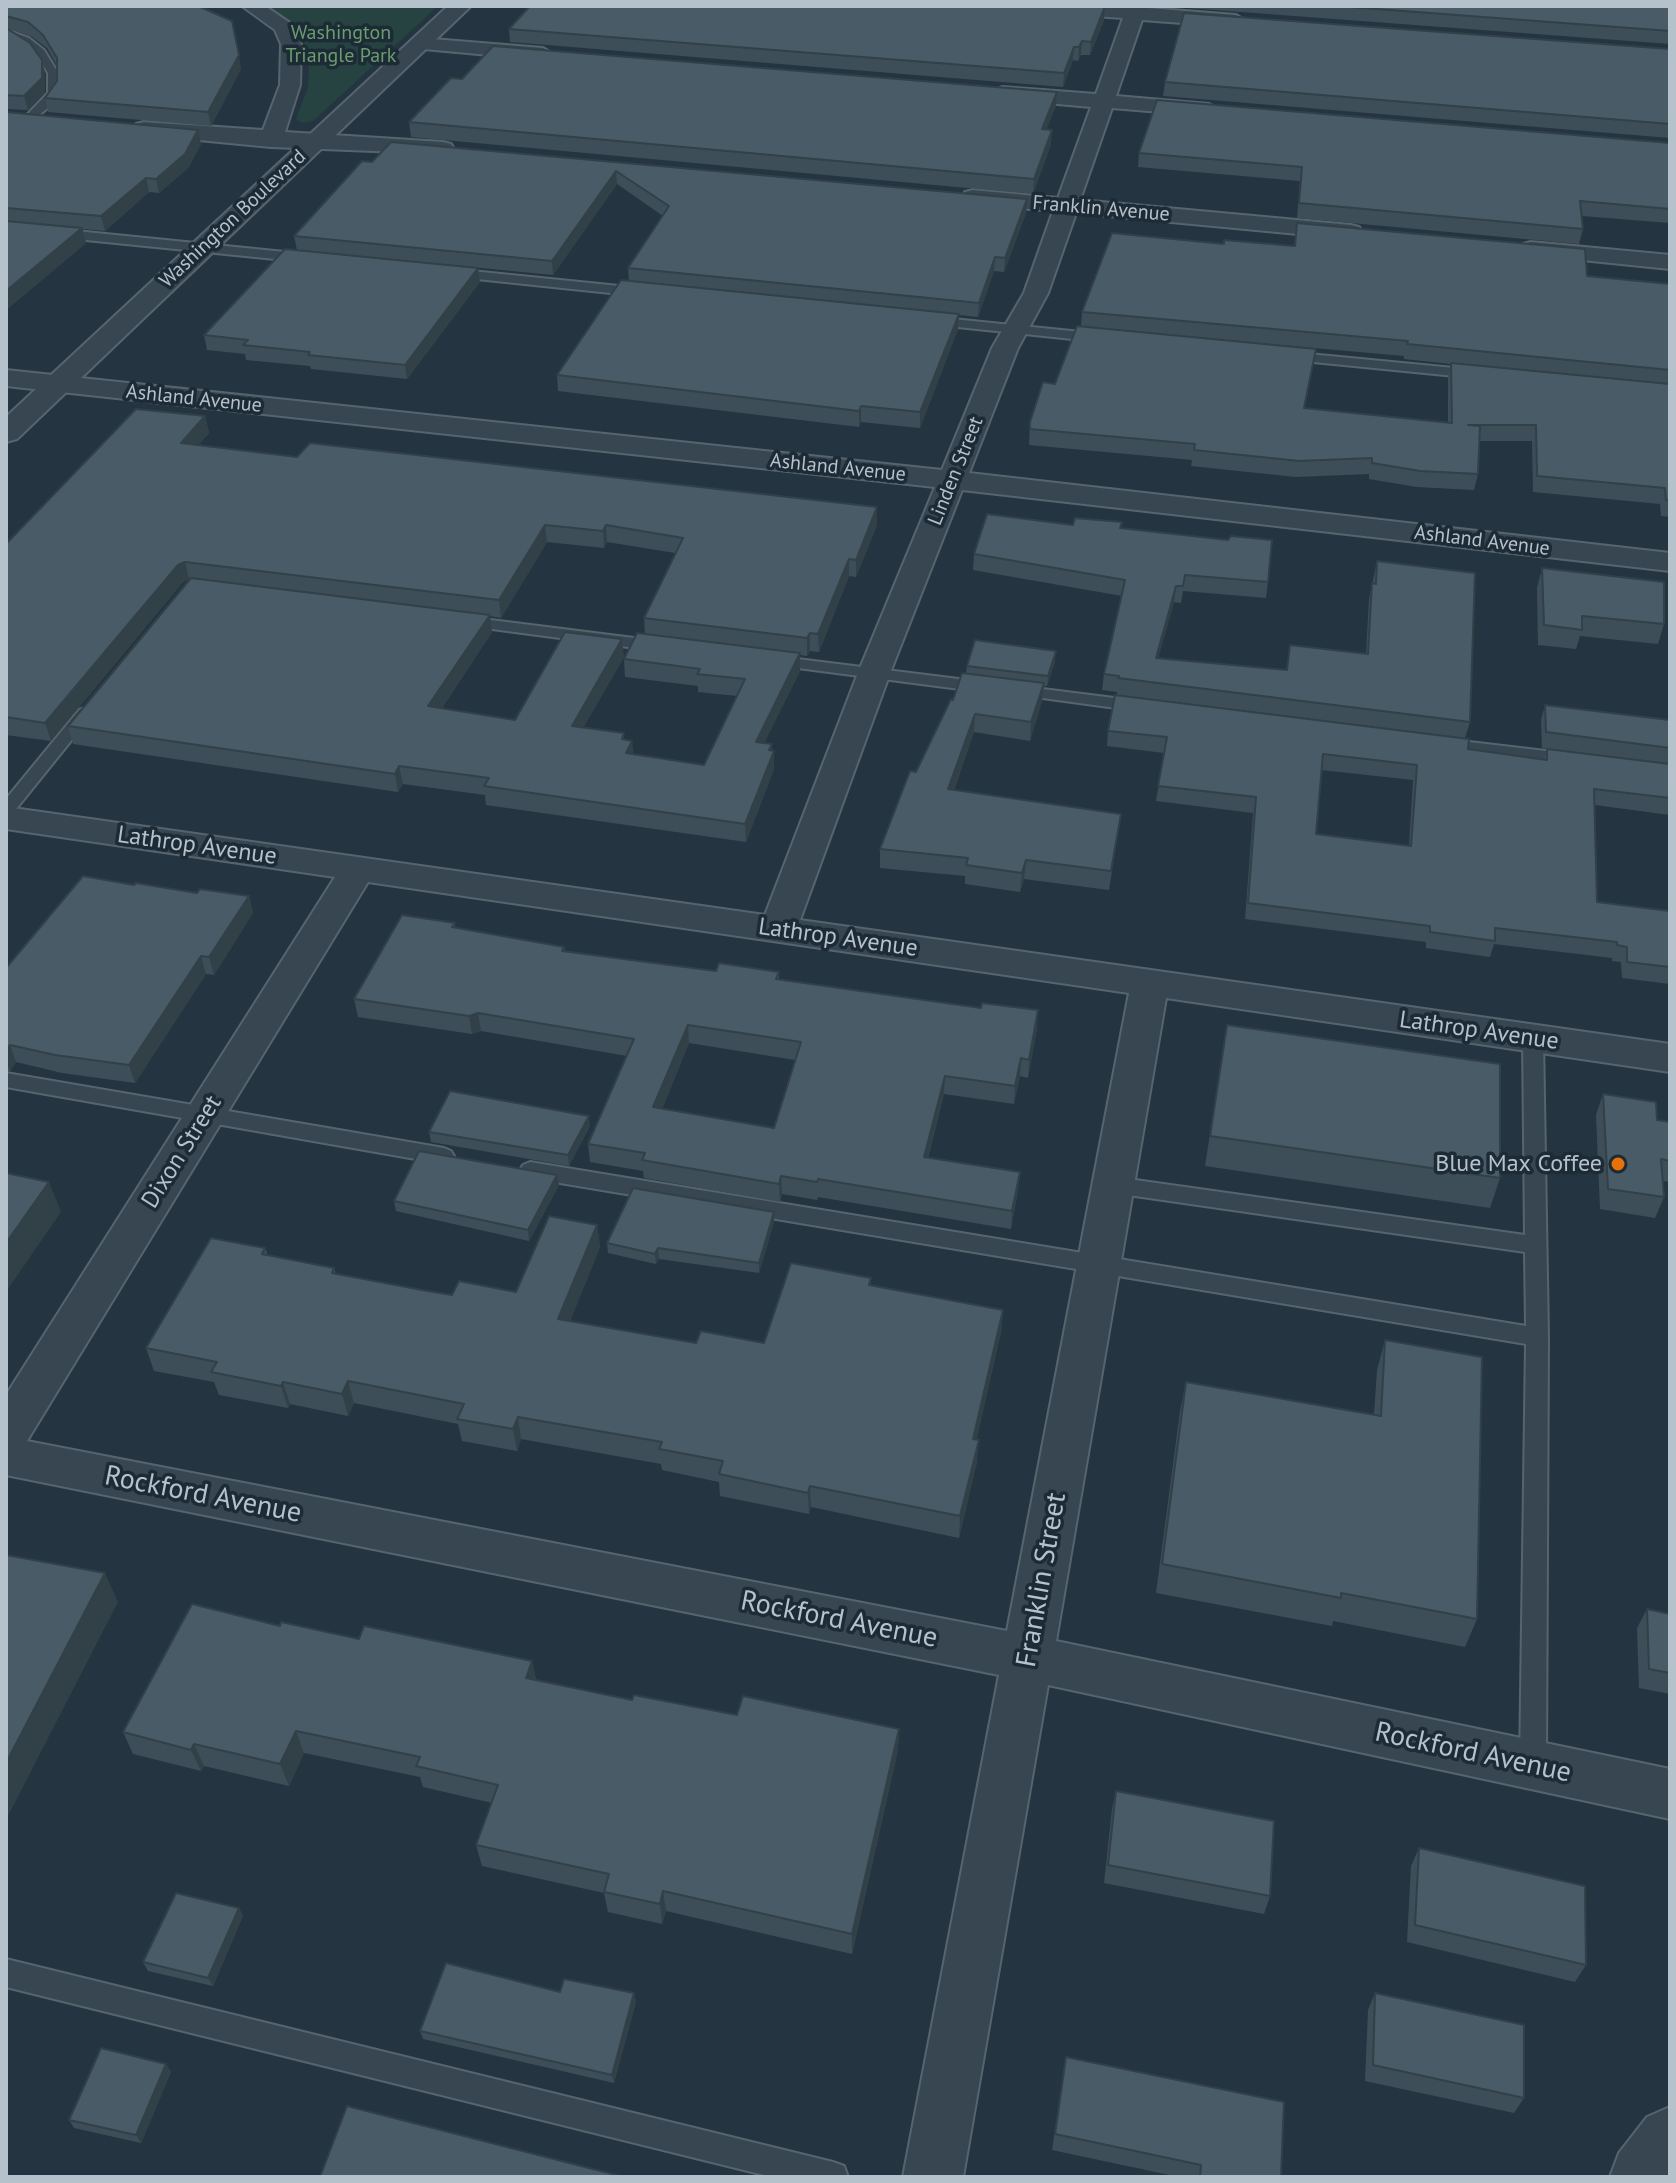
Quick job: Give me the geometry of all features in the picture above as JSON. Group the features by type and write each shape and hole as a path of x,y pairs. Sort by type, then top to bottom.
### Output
{"street":[{"path":"252,6 283,27 291,44 290,85 285,108 271,140"},
{"name":"Washington Boulevard","path":"6,433 460,6"},
{"path":"1036,6 1261,23"},
{"name":"Linden Street","path":"778,929 874,673 952,480 1014,329 1036,293 1135,13"},
{"path":"420,44 563,56"},
{"path":"976,90 1229,111"},
{"path":"17,118 58,121"},
{"path":"118,126 271,140 470,152"},
{"name":"Franklin Avenue","path":"955,195 1375,234"},
{"path":"1515,248 1670,262"},
{"name":"Ashland Avenue","path":"6,378 952,480 1670,562"},
{"name":"Lathrop Avenue","path":"6,818 1670,1058"},
{"name":"Dixon Street","path":"6,1434 357,870"},
{"name":"Franklin Street","path":"933,2177 1150,983"},
{"name":"Rockford Avenue","path":"6,1456 1027,1658 1670,1794"},
{"path":"1643,2177 1670,2140"}],"lane":[{"path":"6,33 25,40 40,52 53,73 53,93 45,105 17,118"},
{"path":"6,228 313,259"},
{"path":"441,272 648,292"},
{"path":"918,319 1123,340"},
{"path":"1279,355 1483,375"},
{"path":"454,620 672,648"},
{"path":"749,658 1155,708"},
{"path":"6,810 101,695"},
{"path":"1420,741 1592,762"},
{"path":"1533,1038 1537,1337 1533,1765"},
{"path":"6,1080 471,1160"},
{"path":"502,1165 1099,1267 1537,1337"},
{"path":"1114,1185 1536,1245"},
{"path":"6,1973 833,2177"}],"green space":[{"name":"Washington Triangle Park","path":"267,6 438,6 313,121 302,123 296,119 308,87 309,62 288,24"}],"building":[{"path":"6,6 198,6 232,21 239,55 208,112 45,98 57,81 57,58 43,35 28,22 6,16"},
{"path":"530,6 1105,6 1091,42 1082,41 1079,47 1074,47 1064,73 509,29"},
{"path":"1336,6 1670,6 1670,31"},
{"path":"1184,13 1670,49 1670,124 1165,82"},
{"path":"6,28 30,43 42,60 42,78 24,96 6,95"},
{"path":"493,46 1057,92 1042,129 1052,130 1034,179 409,122 451,78 462,79"},
{"path":"1157,100 1670,143 1670,209 1580,201 1583,229 1299,203 1302,167 1139,153"},
{"path":"6,112 198,130 185,154 156,179 146,178 101,216 6,208"},
{"path":"391,142 1027,199 1005,258 995,257 979,303 628,268 669,206 616,171 552,261 294,236 362,161 372,162"},
{"path":"6,221 82,228 6,291"},
{"path":"1297,223 1585,249 1587,276 1670,284 1670,370 1407,344 1408,341 1082,312 1112,233 1224,244 1224,240 1295,246"},
{"path":"285,249 478,268 405,365 308,355 310,352 243,345 248,340 204,335"},
{"path":"621,280 959,314 920,412 861,406 859,411 557,375"},
{"path":"1077,326 1316,349 1304,408 1452,423 1451,363 1670,384 1670,500 1666,500 1665,488 1537,476 1536,425 1468,425 1480,426 1478,474 1420,471 1372,463 1372,458 1299,461 1194,450 1195,444 1030,429 1043,382 1055,384"},
{"path":"136,409 205,416 181,443 297,457 310,443 877,507 856,560 849,559 818,634 810,633 807,638 644,618 683,538 606,525 603,531 545,525 499,600 185,562 178,565 45,723 6,717 6,544"},
{"path":"987,514 1073,525 1075,518 1122,522 1120,528 1228,540 1231,536 1272,540 1268,582 1185,575 1183,586 1176,586 1156,658 1287,670 1290,645 1368,654 1372,583 1376,584 1377,561 1475,573 1470,722 1104,674 1125,580 974,554"},
{"path":"1542,568 1664,582 1664,624 1582,616 1582,630 1544,625"},
{"path":"191,578 490,615 428,706 515,720 565,632 622,639 572,726 624,733 622,739 632,741 626,753 704,765 745,679 697,674 700,669 624,659 637,633 800,653 756,742 772,744 769,750 774,751 745,824 484,786 489,778 399,766 395,774 68,726"},
{"path":"975,640 1056,651 1048,676 967,666"},
{"path":"962,673 1044,683 1031,722 975,714 948,789 1121,814 1111,871 1026,860 1022,873 966,865 968,858 880,849 910,771 916,772 953,700"},
{"path":"1115,695 1469,739 1468,749 1547,760 1547,749 1670,764 1670,798 1594,789 1597,902 1670,911 1670,967 1627,962 1627,947 1617,945 1617,942 1495,928 1495,941 1430,932 1430,926 1248,903 1256,797 1158,786 1167,737 1108,731","holes":["1323,754 1417,765 1411,846 1316,834"]},
{"path":"1545,705 1670,720 1670,748 1546,732"},
{"path":"83,876 197,893 200,889 249,896 209,957 201,956 129,1065 55,1055 10,1045 6,1050 6,968"},
{"path":"402,915 455,923 452,927 564,947 562,951 716,971 719,963 779,972 776,979 981,1008 982,1003 1038,1010 1029,1060 1021,1058 1015,1086 945,1076 924,1157 1020,1172 1012,1211 818,1179 817,1182 781,1176 779,1184 642,1160 645,1153 588,1144 634,1039 478,1013 469,1016 354,999","holes":["688,1025 801,1042 774,1128 653,1107"]},
{"path":"1227,1025 1500,1064 1500,1178 1210,1136"},
{"path":"450,1091 589,1116 568,1155 429,1132"},
{"path":"1603,1094 1656,1102 1657,1120 1670,1122 1670,1161 1661,1159 1664,1197 1608,1189"},
{"path":"419,1151 557,1175 528,1230 394,1201"},
{"path":"6,1173 49,1182 6,1243"},
{"path":"633,1188 774,1212 759,1263 658,1248 655,1254 607,1243"},
{"path":"549,1216 597,1225 558,1319 696,1343 701,1331 764,1343 791,1263 871,1278 869,1285 1003,1310 973,1439 979,1440 960,1516 810,1486 808,1493 719,1474 723,1461 659,1449 662,1442 518,1417 513,1429 457,1419 464,1404 348,1381 342,1394 283,1382 281,1386 211,1372 217,1362 146,1348 211,1238 265,1248 262,1254 334,1268 332,1273 422,1290 452,1295 459,1281 516,1292"},
{"path":"1385,1340 1482,1357 1477,1619 1341,1593 1341,1598 1162,1564 1186,1382 1381,1416"},
{"path":"6,1555 105,1573 6,1763"},
{"path":"192,1604 280,1626 281,1622 359,1639 364,1626 532,1661 526,1678 632,1700 634,1695 737,1715 743,1696 899,1729 852,1934 663,1891 660,1904 604,1892 609,1874 476,1845 498,1785 416,1766 420,1757 296,1731 280,1764 194,1744 191,1750 123,1732"},
{"path":"1647,1609 1670,1614 1670,1673 1649,1669"},
{"path":"1116,1791 1274,1821 1270,1896 1108,1865"},
{"path":"1419,1848 1585,1886 1586,1965 1415,1925"},
{"path":"176,1893 239,1908 208,1978 143,1962"},
{"path":"446,1963 560,1992 564,1979 634,1993 612,2075 420,2031"},
{"path":"1375,1993 1524,2025 1524,2098 1373,2065"},
{"path":"101,2048 166,2064 136,2135 69,2120"},
{"path":"1066,2057 1284,2102 1281,2177 1200,2177 1201,2165 1055,2134"},
{"path":"347,2106 624,2177 320,2177"}],"place":[{"name":"Blue Max Coffee","path":"1618,1164"}]}
